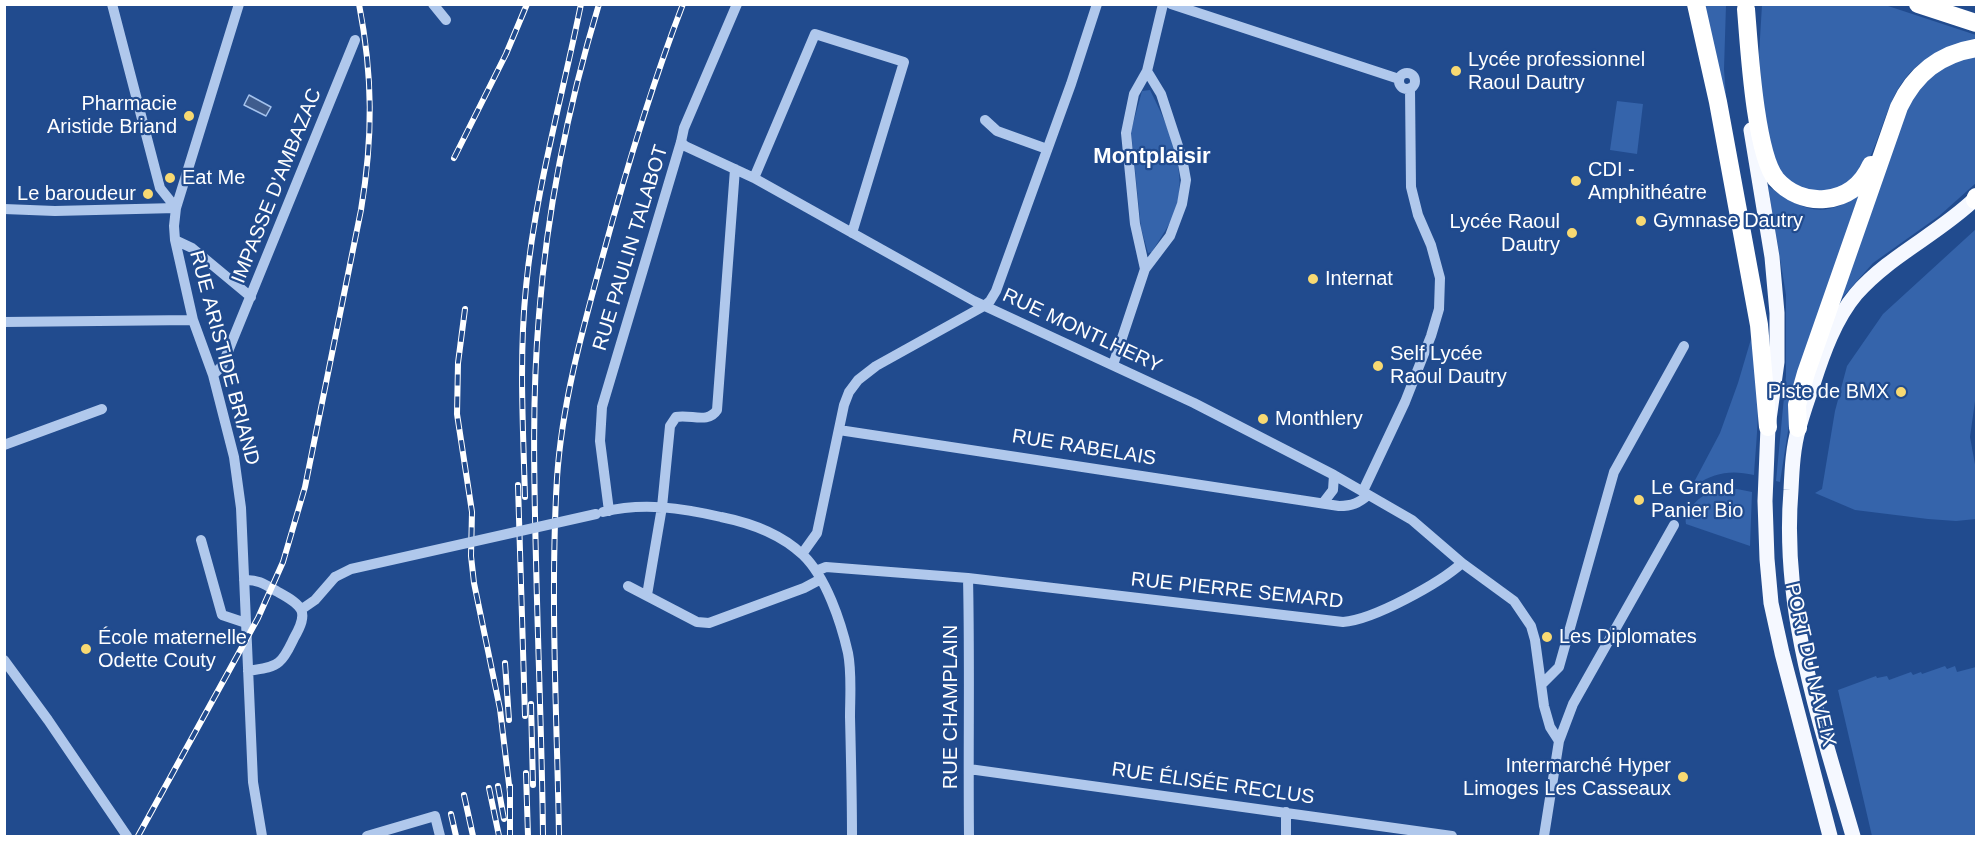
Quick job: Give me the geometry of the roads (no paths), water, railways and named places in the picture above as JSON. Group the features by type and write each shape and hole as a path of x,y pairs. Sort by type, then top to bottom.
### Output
{"highway":[{"path":"1696,4 1718,102 1759,325 1768,427"},
{"path":"1917,4 1977,23"},
{"path":"1746,7 1752,80 1764,149 1775,178 1794,193 1810,199 1828,199 1845,194 1860,183 1888,138"},
{"path":"1798,429 1797,405 1806,372 1906,92 1921,74 1942,58 1977,48"}],"main road":[{"name":"PORT DU NAVEIX","path":"1746,7 1744,58 1748,109 1772,257 1777,313 1777,362 1768,427 1765,501 1771,603 1830,837"},
{"name":"PORT DU NAVEIX","path":"1853,837 1804,664 1792,586 1788,534 1789,507 1798,429 1830,337 1840,317 1855,296 1869,280 1976,199"}],"street":[{"path":"111,4 160,188 176,208"},
{"name":"RUE ARISTIDE BRIAND","path":"239,4 176,208 174,226 193,320 213,375 234,457 241,508 253,782 262,837"},
{"path":"433,4 446,20"},
{"name":"RUE PAULIN TALABOT","path":"609,511 600,441 602,407 684,128 737,4"},
{"path":"802,554 817,532 844,405 849,392 858,380 876,366 984,306 996,291 1071,84 1097,4"},
{"path":"1145,269 1135,224 1126,133 1134,94 1148,71 1163,4"},
{"path":"1171,4 1399,79 1403,87 1410,88 1411,187 1418,215 1431,245 1440,278 1439,309 1405,402 1366,493"},
{"path":"754,178 814,34 904,62 852,233"},
{"name":"IMPASSE D'AMBAZAC","path":"213,375 222,366 355,40"},
{"path":"1113,365 1145,269 1170,236 1182,204 1186,180 1182,158 1161,94 1148,71"},
{"path":"985,120 997,131 1047,148"},
{"name":"RUE MONTLHERY","path":"681,142 685,146 754,178 984,306 1194,403 1334,475 1418,525 1462,562"},
{"path":"647,595 662,507 666,456 672,421 682,416 705,418 713,416 717,410 735,169"},
{"path":"4,208 55,211 176,208"},
{"path":"175,240 192,248 251,297"},
{"path":"4,322 193,320"},
{"path":"1542,684 1559,667 1614,472 1684,346"},
{"path":"4,445 102,409"},
{"name":"RUE RABELAIS","path":"839,430 1323,503 1349,506 1360,502 1366,493"},
{"path":"1323,503 1333,490 1334,475"},
{"path":"302,609 315,600 335,577 351,569 609,511 636,507 662,507 690,510 757,526 802,554 819,575 830,595 848,654 852,837"},
{"path":"1544,837 1559,741 1574,704 1674,525"},
{"path":"201,540 222,615 246,623"},
{"path":"1462,562 1514,601 1531,626 1544,706 1550,727 1559,741"},
{"name":"RUE PIERRE SEMARD","path":"819,575 826,567 968,578 1343,622 1363,619 1422,590 1453,571 1462,562"},
{"path":"628,586 697,622 709,623 804,588 819,575"},
{"name":"RUE CHAMPLAIN","path":"968,578 969,837"},
{"path":"244,580 256,579 294,600 302,609 304,617 285,657 269,667 248,672"},
{"path":"4,660 48,720 127,837"},
{"name":"RUE ÉLISÉE RECLUS","path":"969,769 1452,837"},
{"path":"1286,812 1286,837"},
{"path":"367,837 435,816 440,837"}],"railway":[{"path":"138,836 258,618 283,562 305,487 361,210 368,158 369,82 359,4"},
{"path":"454,158 506,54 527,4"},
{"path":"525,497 522,365 530,251 542,180 581,4"},
{"path":"543,836 534,468 537,346 547,236 560,158 599,4"},
{"path":"559,836 554,567 557,478 563,421 595,282 650,97 683,4"},
{"path":"465,309 458,363 457,414 472,512 471,556 474,583 500,709 510,793"},
{"path":"518,485 525,716"},
{"path":"505,663 509,720"},
{"path":"531,704 533,785"},
{"path":"526,773 528,836"},
{"path":"498,786 504,819"},
{"path":"510,786 510,836"},
{"path":"489,788 499,836"},
{"path":"464,795 473,836"},
{"path":"451,814 456,836"}],"place":[{"name":"Lycée professionnel Raoul Dautry","path":"1456,71"},
{"name":"Pharmacie Aristide Briand","path":"189,116"},
{"name":"Eat Me","path":"170,178"},
{"name":"CDI - Amphithéatre","path":"1576,181"},
{"name":"Le baroudeur","path":"148,194"},
{"name":"Gymnase Dautry","path":"1641,221"},
{"name":"Lycée Raoul Dautry","path":"1572,233"},
{"name":"Internat","path":"1313,279"},
{"name":"Self Lycée Raoul Dautry","path":"1378,366"},
{"name":"Piste de BMX","path":"1901,392"},
{"name":"Monthlery","path":"1263,419"},
{"name":"Le Grand Panier Bio","path":"1639,500"},
{"name":"Les Diplomates","path":"1547,637"},
{"name":"École maternelle Odette Couty","path":"86,649"},
{"name":"Intermarché Hyper Limoges Les Casseaux","path":"1683,777"}],"district":[{"name":"Montplaisir","path":"1152,157"}]}
